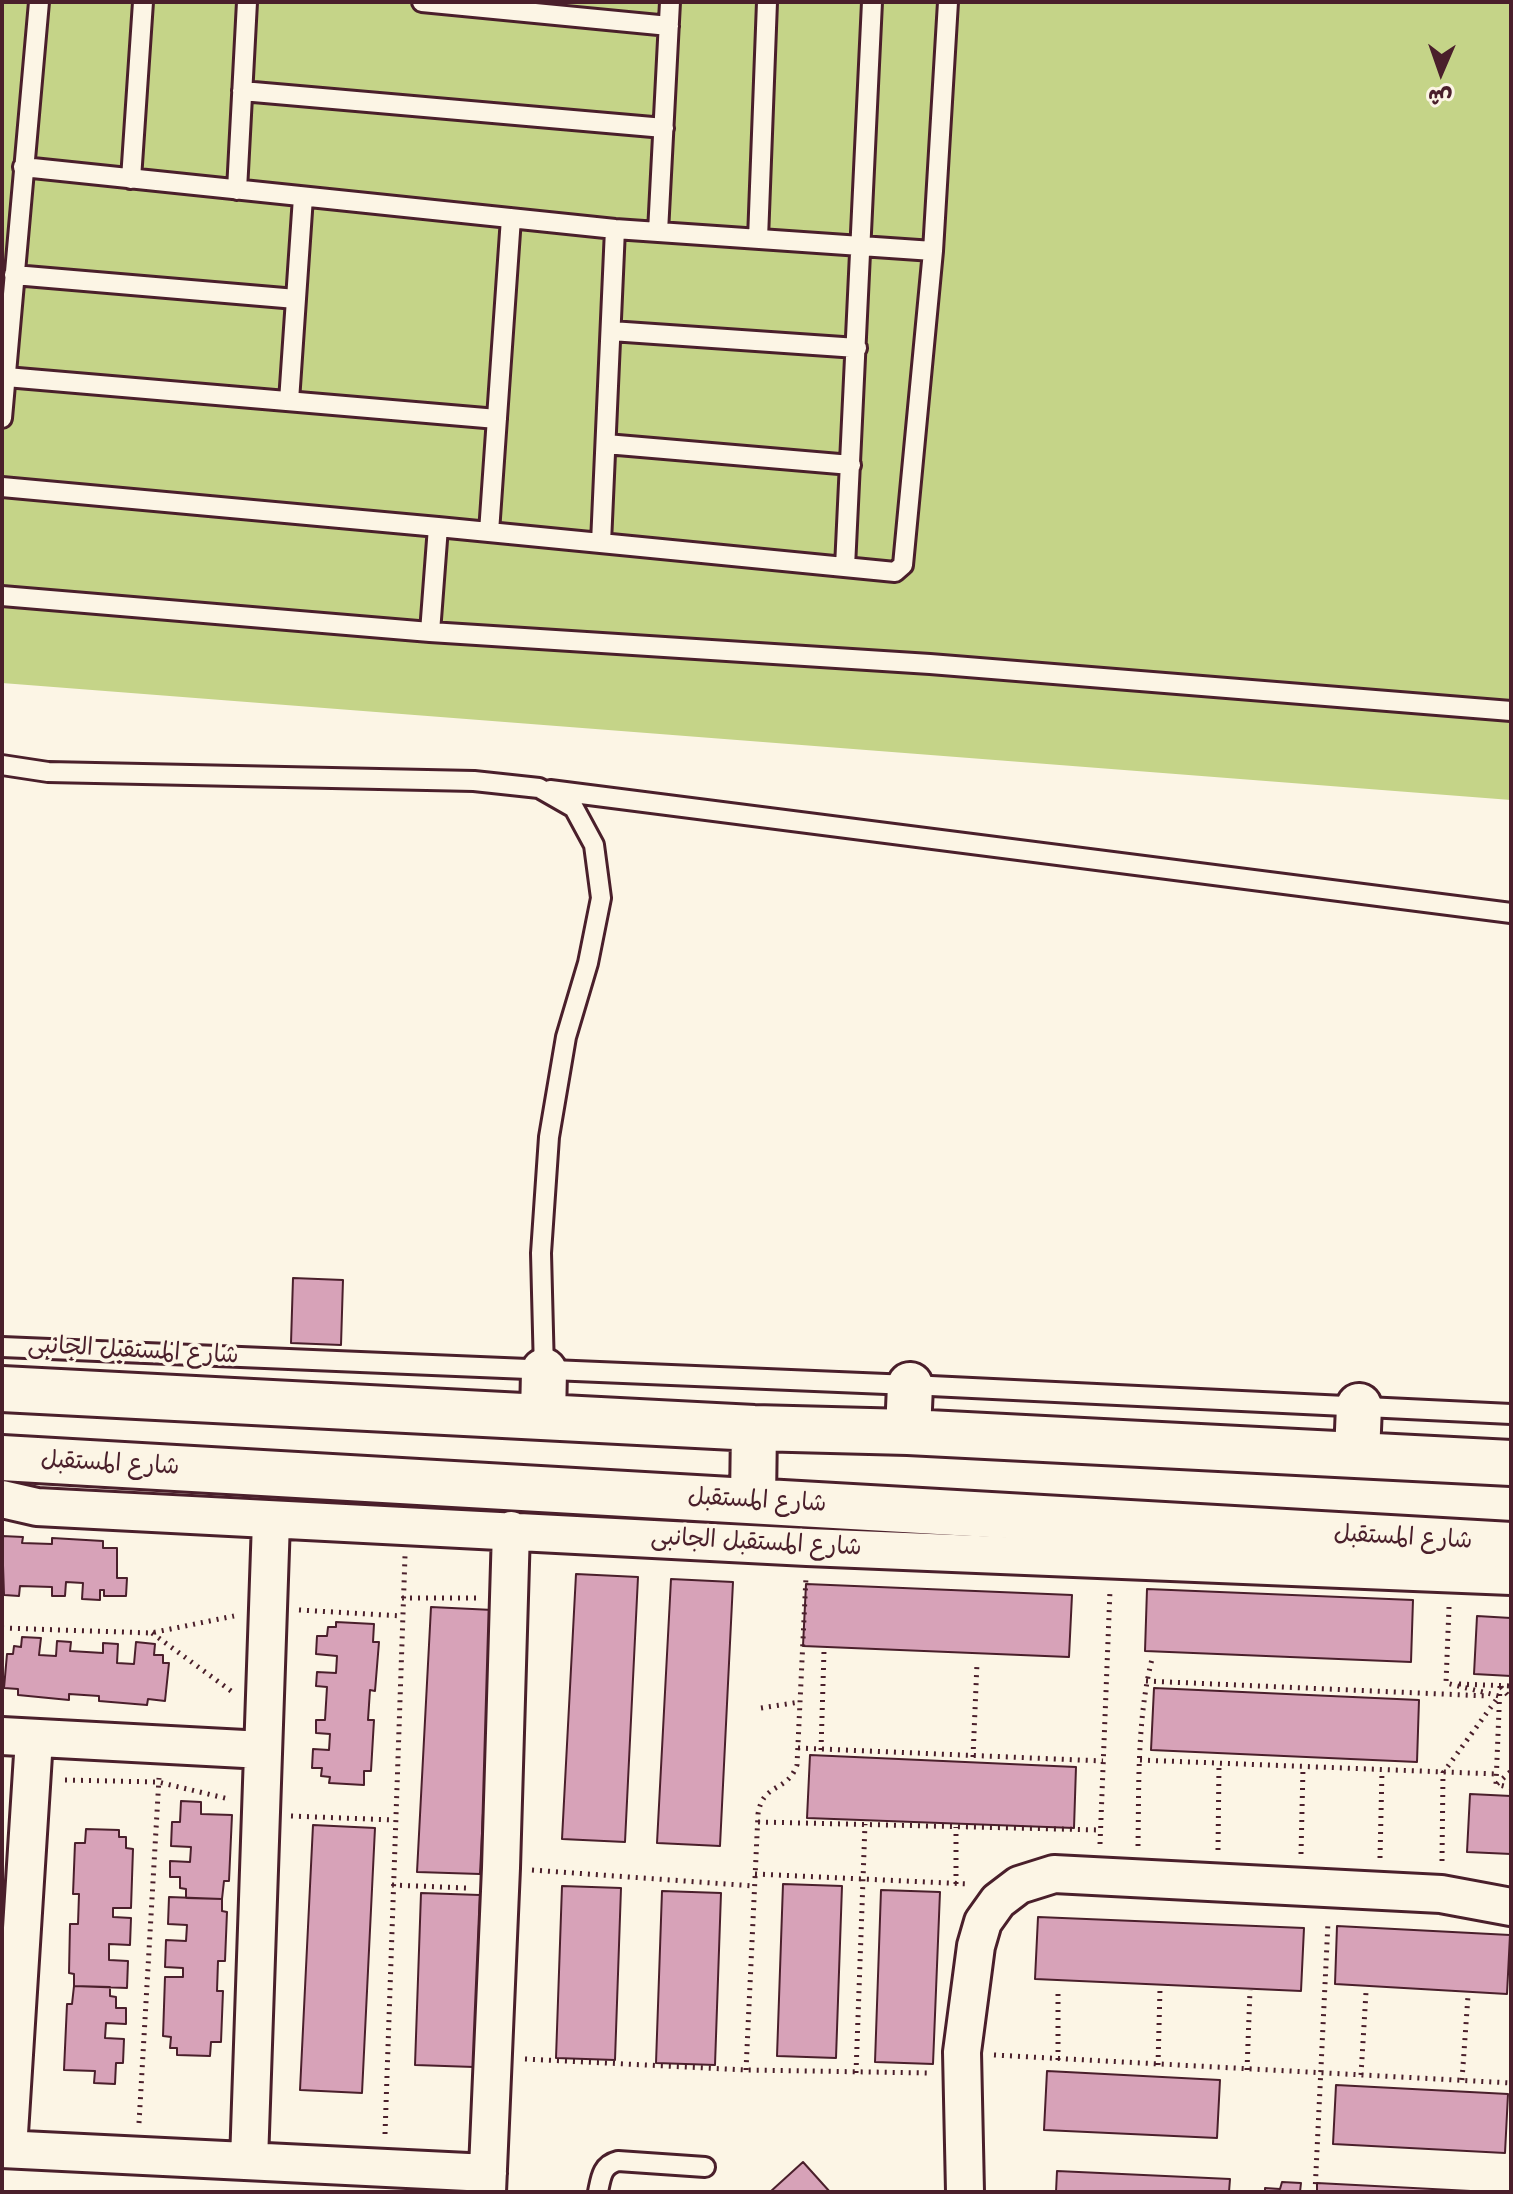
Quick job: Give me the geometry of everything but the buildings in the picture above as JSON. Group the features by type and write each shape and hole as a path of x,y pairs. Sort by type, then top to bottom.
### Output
{"street":[{"path":"543,1417 544,1371"},
{"path":"908,1432 910,1385"},
{"path":"2,1389 1511,1463"},
{"path":"1357,1454 1359,1406"},
{"path":"753,1500 754,1428"},
{"name":"شارع المستقبل","path":"2,1458 1511,1545"},
{"name":"شارع المستقبل الجانبى","path":"2,1499 37,1507 271,1521 1511,1576"},
{"path":"249,2161 271,1521"},
{"path":"264,1733 175,1746 18,1737 32,1779 12,1917 5,2149 384,2168 488,2183 511,1530"},
{"path":"965,2192 963,2062 976,1946 983,1922 998,1901 1019,1885 1054,1874 1099,1876 1441,1894 1511,1907"}],"lane":[{"path":"2,418 39,2"},
{"path":"131,179 143,2"},
{"path":"237,190 247,2"},
{"path":"422,2 669,26"},
{"path":"658,232 670,2"},
{"path":"758,239 767,2"},
{"path":"845,567 872,2"},
{"path":"2,487 895,572 903,565 933,251 948,2"},
{"path":"242,91 664,128"},
{"path":"23,167 615,229 933,251"},
{"path":"289,401 303,197"},
{"path":"489,532 511,218"},
{"path":"601,543 615,229"},
{"path":"14,275 296,299"},
{"path":"611,331 857,348"},
{"path":"6,377 497,419"},
{"path":"606,444 851,465"},
{"path":"430,632 438,527"},
{"path":"2,596 430,632 930,664 1511,711"},
{"path":"2,765 48,772 474,781 1511,913"},
{"path":"539,788 574,808 594,845 601,898 588,963 566,1037 549,1137 541,1253 544,1371"},
{"name":"شارع المستقبل الجانبى","path":"2,1347 1511,1414"},
{"path":"598,2192 604,2168 618,2161 705,2167"}],"path":[{"path":"384,2168 406,1527"},
{"path":"746,2070 760,1801 766,1793 792,1777 797,1765 807,1547"},
{"path":"1099,1876 1111,1559"},
{"path":"1446,1683 1450,1574"},
{"path":"402,1598 508,1599"},
{"path":"2,1628 151,1633 268,1609 402,1616"},
{"path":"151,1633 264,1733"},
{"path":"821,1750 824,1651"},
{"path":"1137,1879 1140,1760 1146,1681 1152,1659"},
{"path":"973,1757 977,1663"},
{"path":"1146,1681 1499,1696"},
{"path":"1446,1683 1511,1686"},
{"path":"1446,1683 1499,1696"},
{"path":"1496,1784 1500,1686"},
{"path":"1500,1686 1511,1699"},
{"path":"1441,1894 1443,1773 1499,1696"},
{"path":"761,1708 800,1702"},
{"path":"137,2156 158,1782 175,1746"},
{"path":"798,1748 1103,1761"},
{"path":"1140,1760 1496,1774"},
{"path":"1217,1883 1219,1764"},
{"path":"1303,1768 1315,1888 1321,2073 1315,2192"},
{"path":"1379,1891 1382,1770"},
{"path":"1496,1784 1511,1771"},
{"path":"32,1779 158,1782 261,1810 394,1820"},
{"path":"1496,1784 1511,1788"},
{"path":"758,1822 1101,1830"},
{"path":"856,2073 865,1824"},
{"path":"956,1827 956,1884"},
{"path":"755,1874 1019,1885"},
{"path":"392,1885 500,1878 754,1886"},
{"path":"1058,1989 1058,2060"},
{"path":"1158,2065 1160,1989"},
{"path":"1247,2070 1250,1990"},
{"path":"1361,2075 1366,1992"},
{"path":"1462,2080 1468,1996"},
{"path":"492,2058 856,2073 963,2062 1058,2060 1511,2083"}],"green space":[{"path":"2,2 1511,2 1511,800 2,683"}]}
